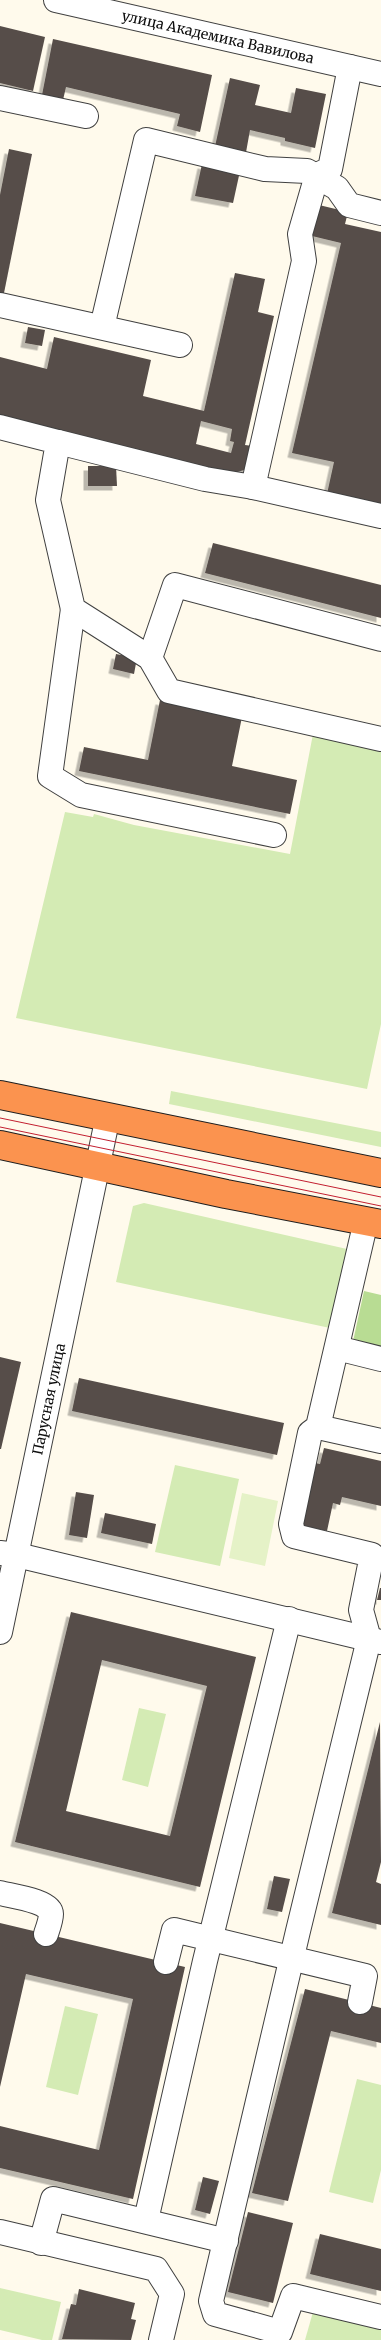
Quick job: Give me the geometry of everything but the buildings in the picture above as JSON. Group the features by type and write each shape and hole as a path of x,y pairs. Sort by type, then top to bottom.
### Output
{"highway":[{"path":"0,1095 381,1173"},
{"path":"0,1145 374,1223"}],"street":[{"name":"улица Академика Вавилова","path":"56,0 133,8 381,74"},
{"path":"316,175 330,169 350,67"},
{"path":"0,98 86,116"},
{"path":"102,327 146,140 265,169 307,170 337,188 349,205 381,213"},
{"path":"253,487 304,261 300,234 316,175"},
{"path":"0,305 180,345"},
{"path":"0,427 205,479 253,487 381,516"},
{"path":"58,442 48,500 73,609 50,776 81,795 274,835"},
{"path":"150,658 175,585 381,639"},
{"path":"73,609 150,658 169,691 381,739"},
{"name":"Парусная улица","path":"0,1632 8,1554 108,1116"},
{"path":"374,1223 337,1348 318,1427 310,1433 291,1524 294,1536 372,1555 362,1610 375,1641 292,1959 211,2301 214,2314 280,2332 293,2296 381,2317"},
{"path":"337,1348 381,1358"},
{"path":"318,1427 381,1441"},
{"path":"8,1554 289,1619 375,1641"},
{"path":"146,2220 211,1938 289,1619"},
{"path":"0,1893 42,1904 49,1908 51,1914 46,1934"},
{"path":"166,1962 174,1930 365,1976 360,2002"},
{"path":"41,2243 52,2199 146,2220 226,2242"},
{"path":"0,2232 156,2269 172,2294 161,2340"}],"green space":[{"path":"313,734 381,749 381,1024 367,1089 16,1018 65,812 93,817 94,814 134,825 290,854"},
{"path":"171,1091 381,1132 381,1147 169,1104"},
{"path":"144,1203 347,1249 330,1328 116,1282 133,1206"},
{"path":"364,1291 381,1295 381,1352 352,1346"},
{"path":"175,1465 239,1479 220,1566 155,1552"},
{"path":"242,1493 278,1501 265,1566 229,1558"},
{"path":"139,1708 166,1714 148,1787 122,1780"},
{"path":"65,2006 98,2014 78,2095 46,2087"},
{"path":"357,2079 381,2085 381,2170 373,2203 329,2192"},
{"path":"0,2288 61,2302 52,2340 42,2340 0,2330"},
{"path":"313,2312 381,2327 381,2340 305,2340"}],"tram line":[{"path":"0,1118 381,1197"},
{"path":"0,1127 381,1206"}]}
